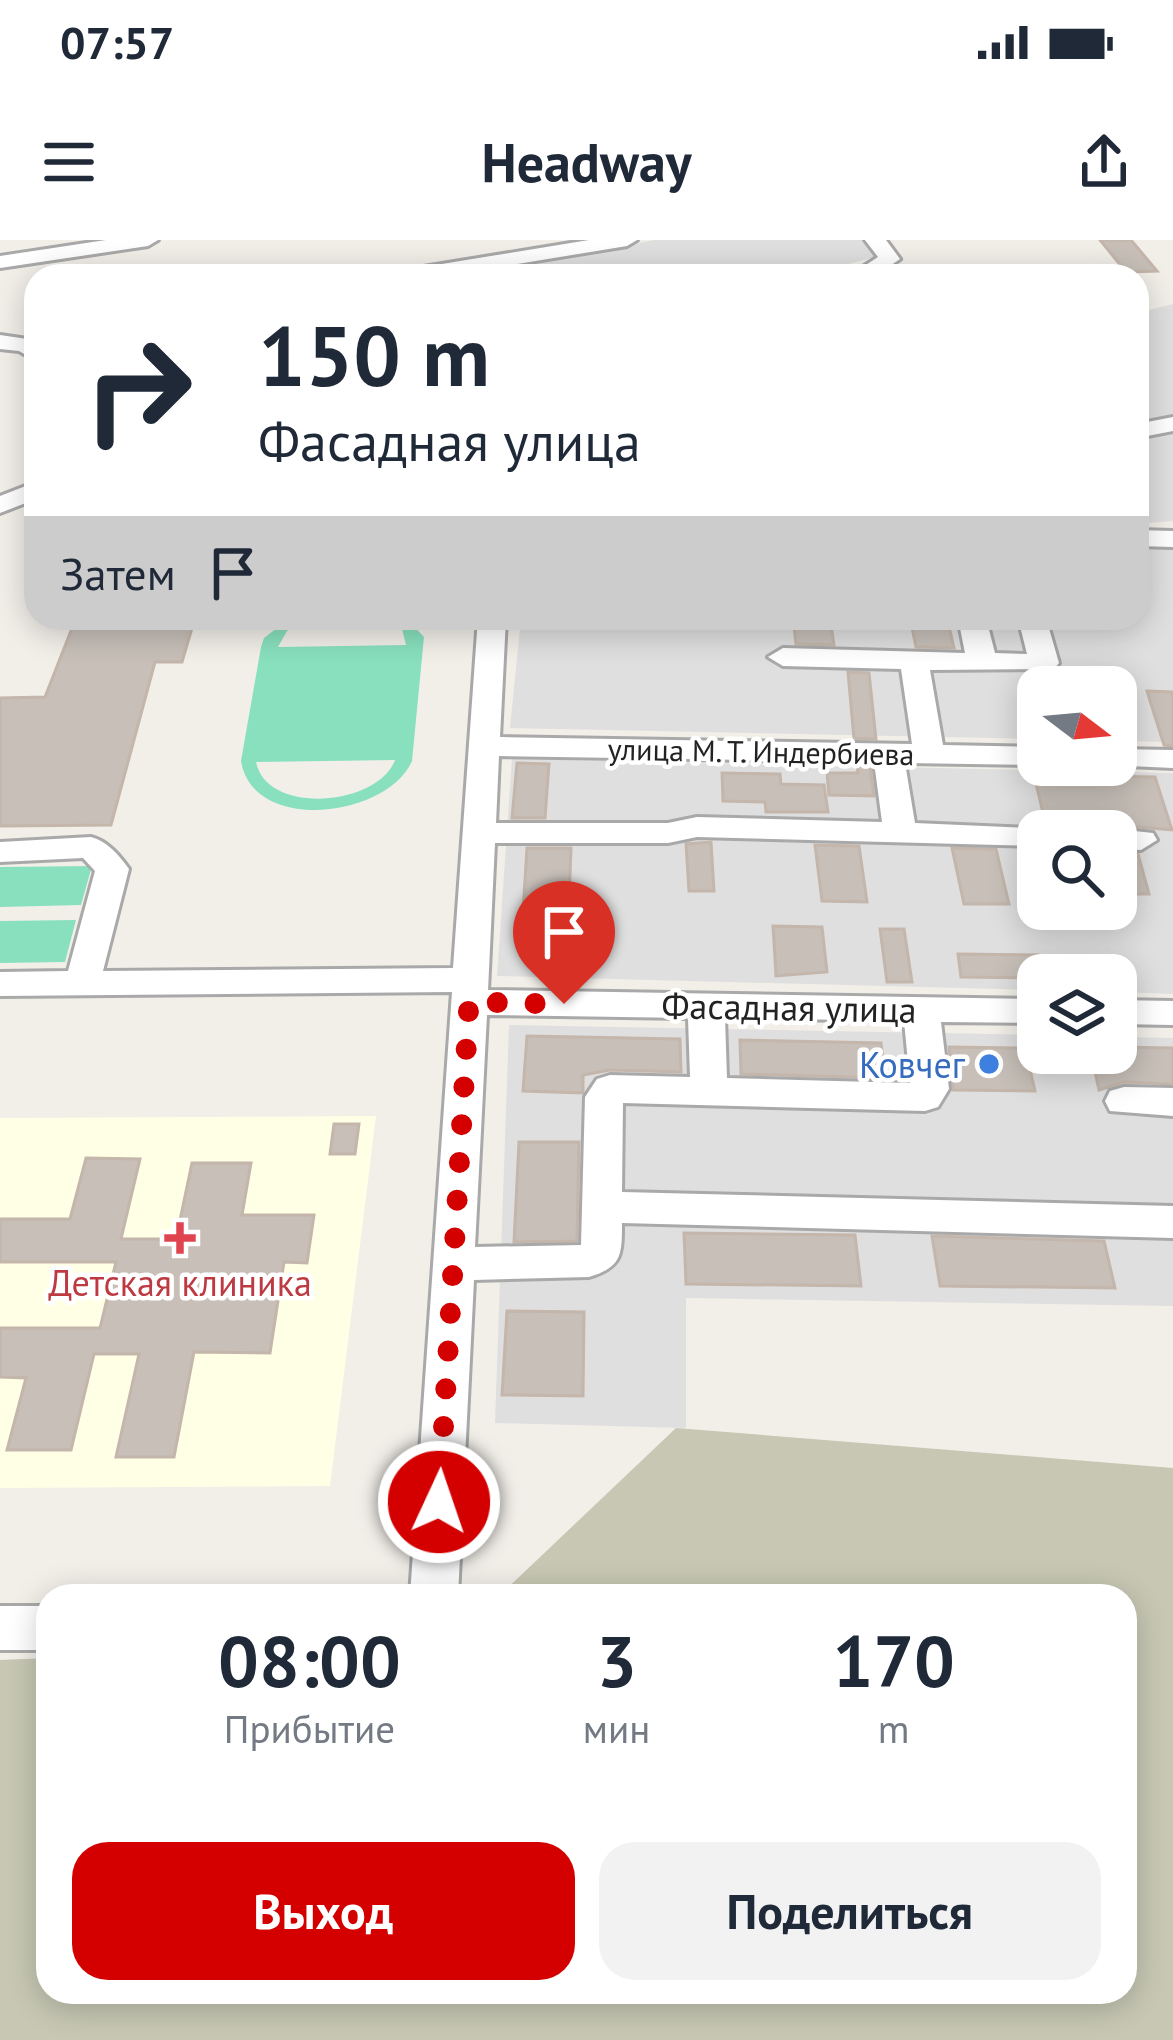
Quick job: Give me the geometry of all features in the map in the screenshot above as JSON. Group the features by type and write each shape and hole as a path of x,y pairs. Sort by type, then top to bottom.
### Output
{"street":[{"path":"0,262 148,240"},
{"path":"479,264 626,240"},
{"path":"875,240 890,259 881,264"},
{"path":"435,1584 492,630"},
{"path":"975,630 982,662"},
{"path":"783,657 1044,663 1035,630"},
{"path":"914,661 929,754"},
{"name":"улица М. Т. Индербиева","path":"484,746 1017,756"},
{"path":"888,754 900,830"},
{"path":"1137,758 1173,759"},
{"path":"478,833 668,833 697,826 1017,835"},
{"path":"0,852 91,847 112,869 82,984"},
{"name":"Фасадная улица","path":"0,984 470,991 706,1006 1017,1011"},
{"path":"706,1006 710,1091"},
{"path":"453,1264 596,1260 602,1251 606,1093 617,1088 925,1097 930,1089 921,1009"},
{"path":"1137,1012 1173,1013"},
{"path":"1124,1101 1173,1102"},
{"path":"603,1207 1173,1222"},
{"path":"0,1628 36,1628"}],"shaded area":[{"path":"654,240 864,240 878,256 849,264 531,264"},
{"path":"1173,304 1173,416 1149,421 1149,310"},
{"path":"1173,431 1173,521 1149,523 1149,434"},
{"path":"1149,548 1173,548 1173,742 1137,741 1137,666 1017,666 1017,739 510,728 520,630 1149,630"},
{"path":"512,759 1017,770 1017,786 1137,786 1137,772 1173,773 1173,994 1137,993 1137,954 1017,954 1017,989 497,976"},
{"path":"509,1025 1017,1035 1017,1074 1137,1074 1137,1037 1173,1038 1173,1306 686,1298 686,1428 495,1423"},
{"name":"Детская клиника","path":"376,1116 330,1486 0,1488 0,1118"},
{"path":"676,1428 1173,1468 1173,2040 0,2040 0,1660 36,1658 36,2004 1137,2004 1137,1584 512,1584"}],"green space":[{"path":"274,630 289,630 278,647 406,645 402,630 417,630 424,637 412,761 398,780 376,795 322,810 269,800 251,784 241,761 261,647","holes":["395,760 385,776 346,795 300,797 264,779 256,762"]},
{"path":"92,866 81,905 0,907 0,867"},
{"path":"76,920 65,962 0,963 0,921"}],"building":[{"path":"1100,240 1131,240 1157,271 1149,271 1149,264 1120,264"},
{"path":"71,630 191,630 182,662 155,662 111,825 0,826 0,698 45,697"},
{"path":"794,630 832,630 834,645 796,644"},
{"path":"912,630 950,630 954,648 916,647"},
{"path":"848,672 869,673 876,739 854,739"},
{"path":"1147,691 1173,692 1173,746 1164,745"},
{"path":"517,763 549,764 545,818 512,818"},
{"path":"857,766 870,766 874,796 829,795 827,773 858,773"},
{"path":"722,773 780,774 781,784 824,785 828,812 766,812 765,802 723,801"},
{"path":"1137,777 1155,777 1172,830 1137,827 1137,810 1042,810 1037,786 1137,786"},
{"path":"711,842 714,891 689,891 686,844"},
{"path":"815,845 859,846 867,902 822,901"},
{"path":"527,848 571,848 568,928 522,928"},
{"path":"952,848 996,849 1009,904 964,904"},
{"path":"1137,854 1138,854 1149,894 1137,894"},
{"path":"773,926 822,927 827,972 776,976"},
{"path":"880,929 904,929 912,982 887,982"},
{"path":"958,954 1017,955 1017,978 961,977"},
{"path":"527,1036 680,1039 681,1072 610,1070 583,1075 583,1093 523,1091"},
{"path":"740,1040 881,1043 885,1078 741,1074"},
{"path":"949,1047 1017,1048 1017,1074 1031,1074 1035,1091 953,1090"},
{"path":"1137,1047 1173,1048 1173,1084 1124,1082 1099,1090 1096,1074 1137,1074"},
{"path":"334,1124 359,1124 355,1154 330,1154"},
{"path":"519,1142 579,1142 577,1241 514,1242"},
{"path":"86,1158 140,1159 121,1239 176,1239 192,1163 251,1163 242,1215 314,1215 307,1263 284,1262 270,1353 194,1352 174,1457 116,1457 139,1354 94,1354 71,1450 7,1450 26,1378 0,1377 0,1328 100,1328 116,1262 0,1262 0,1219 70,1219"},
{"path":"684,1233 855,1235 861,1286 686,1284"},
{"path":"932,1236 1104,1241 1115,1288 940,1286"},
{"path":"507,1311 584,1312 583,1396 502,1395"}],"place":[{"name":"Ковчег","path":"989,1064"},
{"name":"Детская клиника","path":"180,1238"}],"route":[{"path":"439,1502 469,1002 564,1004"}]}
